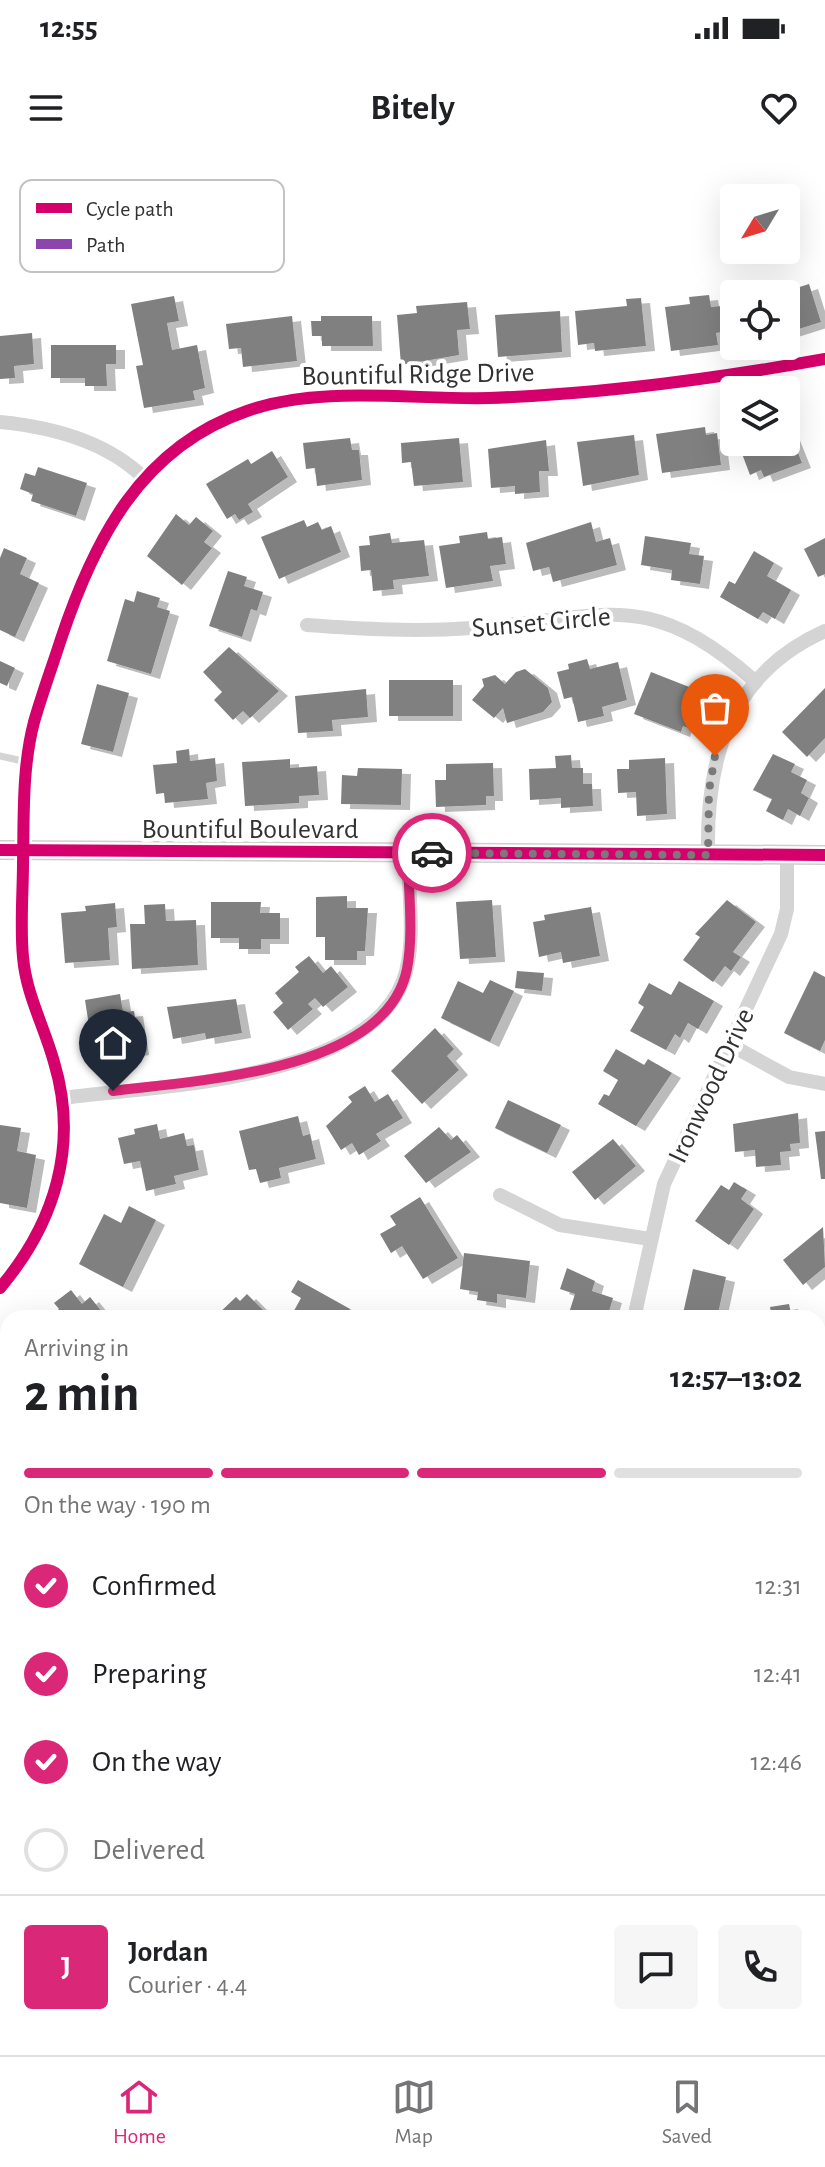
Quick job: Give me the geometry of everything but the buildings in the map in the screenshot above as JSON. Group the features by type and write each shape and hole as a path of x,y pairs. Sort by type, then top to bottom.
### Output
{"main road":[{"name":"Bountiful Boulevard","path":"0,850 825,855"}],"street":[{"name":"Bountiful Ridge Drive","path":"0,1288 6,1269 33,1244 54,1197 63,1152 63,1098 26,979 22,941 27,762 34,721 86,569 111,521 144,478 182,444 226,418 291,400 479,398 587,391 717,377 825,359"},
{"path":"0,422 56,432 100,447 127,461 144,478"},
{"name":"Sunset Circle","path":"307,625 399,631 459,629 579,614 617,613 656,620 690,633 756,682"},
{"path":"708,855 709,791 715,756 730,719 756,682 799,645 825,631"},
{"path":"63,1098 278,1069 321,1054 359,1031 394,997 407,969 408,853"},
{"name":"Ironwood Drive","path":"636,1310 644,1284 650,1239 672,1165 781,934 787,909 787,856"},
{"path":"729,1044 789,1077 825,1084"},
{"path":"500,1195 560,1225 650,1239"}],"lane":[{"path":"0,756 27,762"}],"cycle path":[{"path":"0,1288 19,1263 48,1210 57,1182 64,1123 54,1062 28,984 23,957 24,809 30,739 61,639 89,567 106,533 150,473 178,448 210,427 247,411 304,398 489,398 574,393 700,379 825,359"},
{"path":"0,850 825,855"}],"way so far":[{"path":"432,853 708,855 709,791 715,756"}],"route":[{"path":"113,1091 278,1069 321,1054 359,1031 386,1008 402,984 407,969 408,853 432,853"}]}
